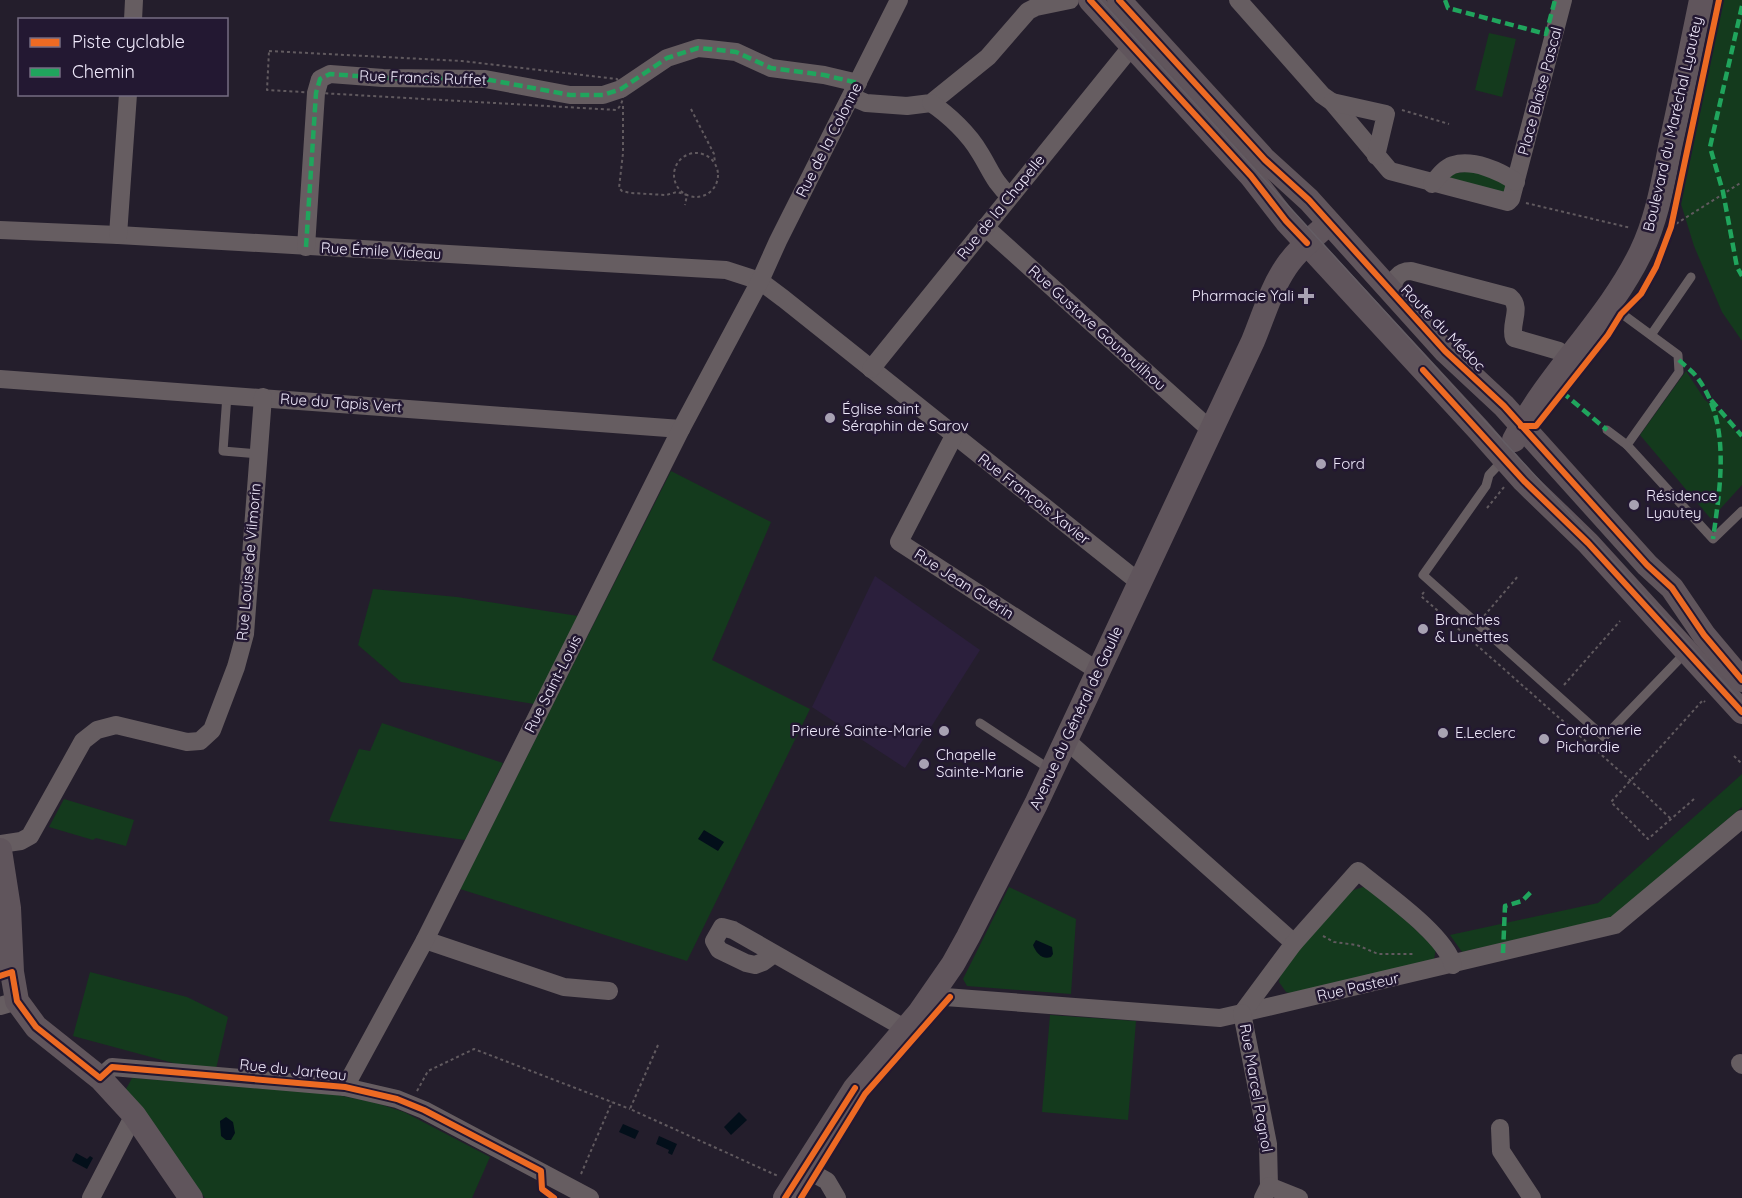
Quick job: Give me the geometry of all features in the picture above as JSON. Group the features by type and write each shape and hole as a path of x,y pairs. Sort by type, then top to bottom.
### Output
{"main road":[{"path":"1090,0 1251,176 1286,220 1504,459 1546,504 1588,543 1742,712"},
{"name":"Route du Médoc","path":"1119,0 1265,160 1309,200 1445,351 1504,406 1639,557 1672,588 1704,635 1742,680"},
{"name":"Boulevard du Maréchal Lyautey","path":"1504,459 1521,426 1568,358 1610,305 1648,236 1664,179 1701,0"},
{"name":"Avenue du Général de Gaulle","path":"794,1183 855,1088 932,996 968,937 1066,740 1285,268 1329,223"},
{"path":"0,850 9,908 12,972 8,1004 100,1078 134,1115 191,1198"}],"street":[{"path":"133,18 134,0"},
{"name":"Rue de la Colonne","path":"760,281 899,0"},
{"path":"1010,196 1000,188 979,151 945,112 931,103 988,57 1028,11 1036,7 1070,0"},
{"path":"1238,0 1322,95 1332,102 1390,171 1432,184 1503,202 1508,202 1514,191 1495,171 1475,164 1454,165 1440,174 1432,184"},
{"name":"Place Blaise Pascal","path":"1514,191 1563,0"},
{"name":"Rue de la Chapelle","path":"871,369 1132,46"},
{"name":"Rue Francis Ruffet","path":"306,247 316,93 320,79 330,74 382,78 485,79 570,95 603,95 621,89 667,58 698,48 736,52 771,68 824,75 855,90 866,103 907,106 931,103"},
{"path":"118,235 128,96"},
{"path":"1332,102 1386,114 1376,156"},
{"name":"Rue Gustave Gounouilhou","path":"985,227 1199,420 1211,427"},
{"name":"Rue Émile Videau","path":"0,230 726,270 760,281"},
{"path":"1391,292 1396,276 1405,271 1411,271 1510,297 1515,301 1516,306 1511,330 1514,338 1558,351 1568,358"},
{"name":"Rue François Xavier","path":"760,281 1140,583"},
{"name":"Rue Saint-Louis","path":"345,1087 425,940 681,429 760,281"},
{"name":"Rue du Tapis Vert","path":"0,379 681,429"},
{"name":"Rue Louise de Vilmorin","path":"0,844 21,841 30,836 83,741 97,730 116,725 187,742 200,741 212,730 236,667 245,634 263,397"},
{"name":"Rue Jean Guérin","path":"954,436 899,542 1098,671"},
{"path":"1066,740 1294,943"},
{"name":"Rue Pasteur","path":"932,996 1220,1018 1453,965 1615,925 1742,819"},
{"path":"1242,1013 1294,943 1358,871 1434,934 1450,954 1453,965"},
{"path":"425,940 564,987 609,991"},
{"path":"774,954 906,1029"},
{"name":"Rue Marcel Pagnol","path":"1242,1013 1268,1144 1266,1192"},
{"name":"Rue du Jarteau","path":"100,1078 112,1067 345,1087 410,1105 590,1198"},
{"path":"91,1198 134,1115"},
{"path":"1500,1128 1501,1151 1532,1198"},
{"path":"794,1183 827,1181 837,1198"},
{"path":"1266,1192 1299,1198"}],"lane":[{"path":"1650,335 1690,277"},
{"path":"1610,305 1678,355 1679,372 1627,445"},
{"path":"227,395 223,451 258,454"},
{"path":"1606,430 1627,445 1713,540 1742,511"},
{"path":"1504,459 1489,475 1486,486 1423,575 1604,737 1687,651"},
{"path":"980,723 1051,771"}],"path":[{"path":"623,103 623,153 619,188 631,193 666,195 677,192 701,197 713,190 719,177 714,154 691,109"},
{"path":"1386,114 1396,108 1449,124"},
{"path":"687,195 676,185 674,177 677,163 689,154 697,152 704,154 715,163"},
{"path":"1671,227 1742,182"},
{"path":"1514,191 1637,230 1648,236"},
{"path":"685,205 687,195"},
{"path":"1467,636 1519,575"},
{"path":"1428,586 1421,596 1671,819"},
{"path":"1546,706 1620,621"},
{"path":"1694,799 1648,839 1611,802 1703,700 1711,707"},
{"path":"1734,756 1742,764"},
{"path":"1311,925 1318,933 1334,942 1358,945 1378,954 1415,954 1423,961 1425,971"},
{"path":"630,1109 658,1045"},
{"path":"410,1105 428,1071 474,1049 630,1109 794,1183"},
{"path":"570,1188 578,1181 612,1102"}],"shaded area":[{"path":"875,576 980,650 905,768 812,707"}],"green space":[{"path":"1723,0 1742,0 1742,341 1722,312 1694,246 1681,204"},
{"path":"1489,33 1516,39 1502,97 1475,90"},
{"path":"1473,171 1507,184 1506,195 1450,182 1447,174"},
{"path":"1686,371 1705,400 1719,411 1742,439 1742,485 1711,519 1640,435"},
{"path":"671,471 771,522 712,660 810,709 687,961 460,889"},
{"path":"373,589 457,597 578,616 534,704 401,682 358,645"},
{"path":"382,723 503,763 465,840 329,821 359,749 370,751"},
{"path":"1742,774 1742,807 1613,917 1462,952 1450,935 1598,903"},
{"path":"64,799 134,820 126,846 96,838 93,840 49,827"},
{"path":"1009,887 1076,919 1071,994 967,986 963,979"},
{"path":"1363,887 1372,888 1436,949 1434,959 1292,994 1286,992 1279,982 1281,970 1351,891"},
{"path":"90,972 187,997 228,1017 216,1069 188,1067 73,1036"},
{"path":"1050,1015 1136,1021 1128,1120 1042,1112"},
{"path":"132,1078 333,1094 376,1103 404,1112 490,1157 472,1198 205,1198 125,1091"}],"water":[{"path":"704,830 724,842 718,851 698,839"},
{"path":"1036,940 1052,947 1051,957 1045,958 1038,953 1033,945"},
{"path":"739,1112 747,1120 731,1135 724,1127"},
{"path":"226,1117 233,1122 235,1133 231,1140 226,1140 221,1136 220,1121"},
{"path":"623,1124 639,1131 635,1139 619,1132"},
{"path":"659,1136 677,1144 672,1155 668,1153 669,1150 656,1144"},
{"path":"76,1153 87,1159 90,1156 93,1158 87,1169 72,1161"}],"tram line":[{"path":"1100,0 1742,702"}],"marked path":[{"path":"1445,0 1448,8 1546,34 1555,0"},
{"path":"1742,6 1710,147 1723,192 1737,267 1742,276"},
{"path":"306,247 316,93 320,79 330,74 383,78 485,79 570,95 603,95 621,89 667,58 698,48 736,52 771,68 824,75 858,83"},
{"path":"1679,360 1696,376 1707,394 1715,414 1719,434 1720,477 1713,539"},
{"path":"1562,392 1607,430"},
{"path":"1711,400 1742,436"},
{"path":"1503,953 1505,906 1522,901 1532,891"}],"cycle path":[{"path":"1090,0 1251,176 1286,221 1307,243"},
{"path":"1119,0 1265,160 1309,200 1445,351 1504,406 1647,565 1672,588 1704,635 1742,680"},
{"path":"1521,426 1536,426 1608,335 1621,314 1641,294 1656,267 1671,227 1719,0"},
{"path":"1423,370 1524,481 1588,543 1742,712"},
{"path":"0,976 12,972 17,1001 36,1027 100,1078 112,1067 345,1087 397,1099 424,1110 541,1171 542,1189 554,1198"},
{"path":"801,1198 865,1094 950,997"},
{"path":"785,1198 855,1088"}],"place":[{"name":"Pharmacie Yali","path":"1306,296"},
{"name":"Église saint Séraphin de Sarov","path":"830,418"},
{"name":"Ford","path":"1321,464"},
{"name":"Résidence Lyautey","path":"1634,505"},
{"name":"Branches & Lunettes","path":"1423,629"},
{"name":"Prieuré Sainte-Marie","path":"944,731"},
{"name":"E.Leclerc","path":"1443,733"},
{"name":"Cordonnerie Pichardie","path":"1544,739"},
{"name":"Chapelle Sainte-Marie","path":"924,764"}]}
